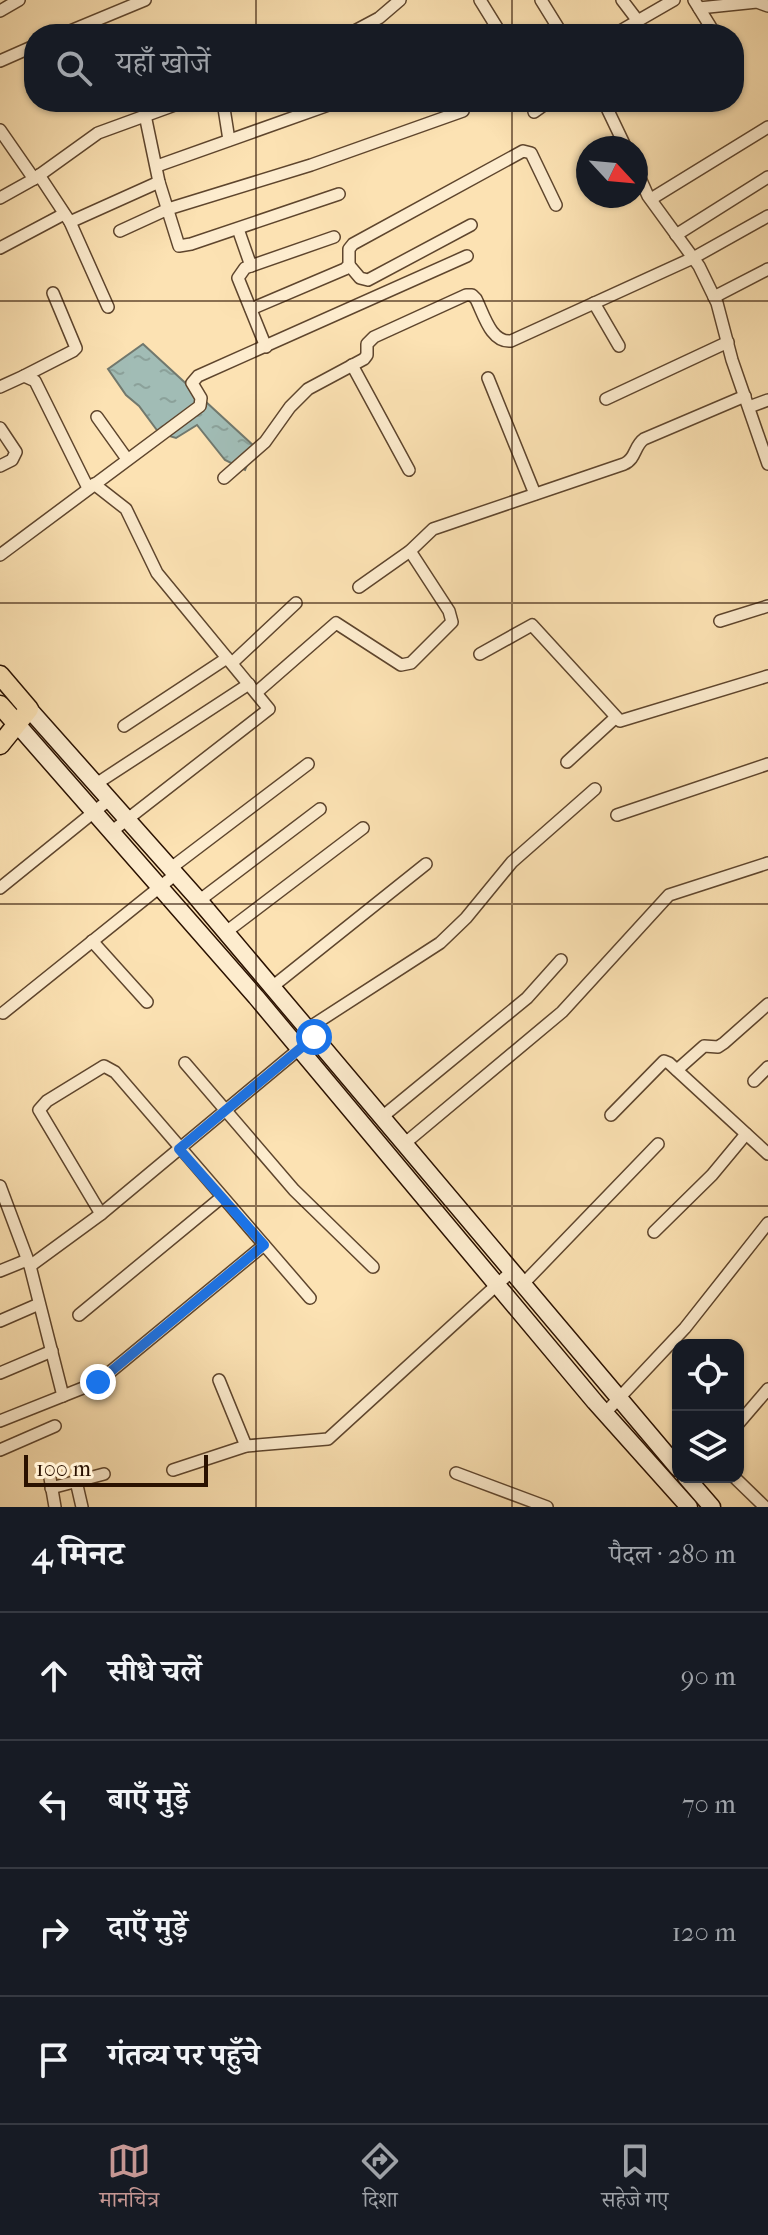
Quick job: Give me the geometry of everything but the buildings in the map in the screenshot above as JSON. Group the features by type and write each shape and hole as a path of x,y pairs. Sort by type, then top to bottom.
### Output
{"main road":[{"path":"0,675 200,900 672,1461"},
{"path":"0,705 299,1049 605,1413 689,1507"},
{"path":"0,745 29,709"},
{"path":"537,1332 552,1321"},
{"path":"691,1483 712,1507"}],"street":[{"path":"0,11 19,0"},
{"path":"87,24 145,0"},
{"path":"368,24 400,0"},
{"path":"480,0 495,24"},
{"path":"541,0 556,24"},
{"path":"622,0 638,21"},
{"path":"633,24 674,0"},
{"path":"696,4 757,2 768,6"},
{"path":"696,4 709,24"},
{"path":"0,61 24,50"},
{"path":"0,198 98,133 154,112"},
{"path":"225,112 229,140"},
{"path":"157,166 309,112"},
{"path":"120,231 168,209 311,165 460,112"},
{"path":"611,112 621,136"},
{"path":"145,115 159,182 179,246 339,194"},
{"path":"651,199 768,127"},
{"path":"0,130 67,218 108,307"},
{"path":"471,225 368,280 360,278 349,265 349,249 353,244 523,151 531,153 556,205"},
{"path":"676,235 768,177"},
{"path":"0,248 159,182"},
{"path":"648,193 693,258 714,297 767,457"},
{"path":"224,478 265,442 299,397 317,383 364,359 369,340 466,295 472,295 494,335 506,342 693,258 768,216"},
{"path":"238,229 251,266"},
{"path":"266,347 238,278 242,270 334,237"},
{"path":"0,555 200,406 201,398 192,383 195,379 467,256"},
{"path":"251,309 349,265"},
{"path":"714,297 768,269"},
{"path":"0,387 76,348 53,293"},
{"path":"594,303 619,346"},
{"path":"606,399 728,342"},
{"path":"352,365 409,470"},
{"path":"24,376 35,381 91,486 126,509 157,573 269,709 111,832"},
{"path":"488,378 535,494"},
{"path":"359,587 410,551 433,529 629,462 644,439 747,402 768,400"},
{"path":"97,417 127,459"},
{"path":"0,428 16,452 12,460 0,466"},
{"path":"96,784 253,688 336,623 401,665 411,663 452,622 449,611 410,551"},
{"path":"124,726 229,660 296,603"},
{"path":"720,621 768,606"},
{"path":"480,654 532,625 615,718 626,721 768,676"},
{"path":"567,762 615,718"},
{"path":"3,1013 308,764"},
{"path":"617,815 768,764"},
{"path":"0,1271 28,1263 101,1214 299,1049 311,1033 440,943 466,918 512,862 595,789"},
{"path":"0,888 110,799"},
{"path":"200,900 320,809"},
{"path":"226,932 363,828"},
{"path":"404,1144 562,1012 669,895 768,863"},
{"path":"272,987 426,864"},
{"path":"92,941 147,1002"},
{"path":"382,1117 527,998 561,960"},
{"path":"677,1070 704,1046 718,1047 724,1043 768,1004"},
{"path":"611,1115 664,1061 768,1154"},
{"path":"185,1063 294,1190 373,1267"},
{"path":"101,1214 39,1110 47,1101 104,1066 110,1067 310,1298"},
{"path":"754,1081 768,1067"},
{"path":"654,1232 712,1175 746,1134"},
{"path":"173,1470 246,1446 328,1439 497,1284 517,1278 658,1144"},
{"path":"0,1186 28,1263 63,1396"},
{"path":"79,1315 222,1197"},
{"path":"605,1413 685,1328 768,1223"},
{"path":"0,1421 105,1378 264,1245"},
{"path":"0,1321 39,1304"},
{"path":"0,1373 52,1351"},
{"path":"219,1380 246,1446"},
{"path":"744,1417 768,1389"},
{"path":"0,1450 55,1426"},
{"path":"49,1472 55,1507"},
{"path":"456,1473 547,1507"},
{"path":"51,1488 104,1474"},
{"path":"76,1481 82,1507"},
{"path":"740,1483 765,1507"}],"water":[{"path":"143,344 255,447 245,470 225,460 197,425 176,438 159,433 139,406 126,395 108,369"}],"route":[{"path":"98,1382 264,1245 179,1149 314,1037"}]}
